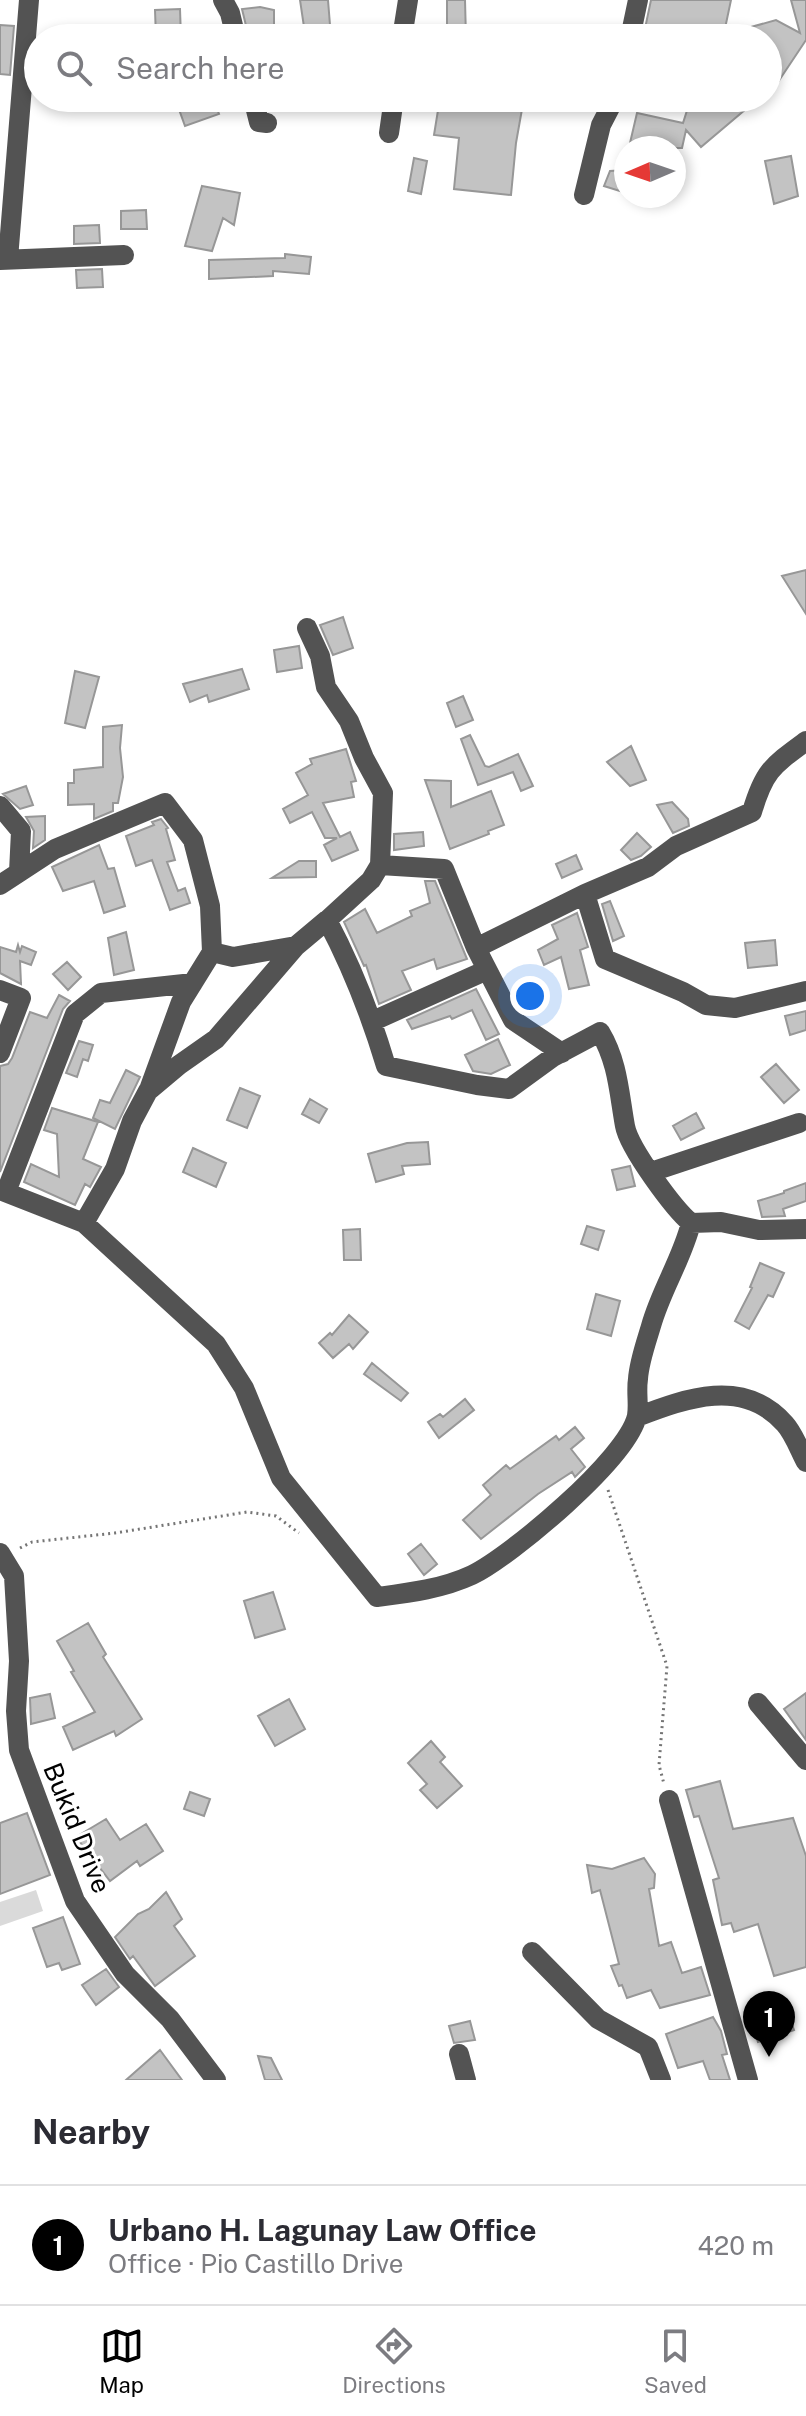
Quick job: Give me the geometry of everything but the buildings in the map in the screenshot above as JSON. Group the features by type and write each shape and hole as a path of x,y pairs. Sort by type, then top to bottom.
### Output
{"street":[{"path":"26,24 29,0"},
{"path":"223,0 233,24"},
{"path":"404,24 408,0"},
{"path":"633,24 638,0"},
{"path":"24,40 7,176 4,260 124,255"},
{"path":"256,112 259,122 267,123"},
{"path":"389,133 392,112"},
{"path":"584,195 601,125 608,112"},
{"path":"307,628 320,656 326,687 349,721 383,793 380,865 371,880 323,924"},
{"path":"476,948 585,894 648,867 676,846 752,812 760,783 772,766 806,741"},
{"path":"0,885 55,849 165,803 193,840 210,906 212,952 181,1002 115,1169 84,1223"},
{"path":"0,806 21,831 19,872"},
{"path":"380,865 444,869 476,948 513,1020 562,1053"},
{"path":"585,894 605,959 706,1005 735,1008 806,991"},
{"path":"148,1091 216,1039 296,946 327,920 373,1021 386,1066 509,1089 600,1032 611,1050 626,1129 651,1172 691,1223"},
{"path":"212,952 233,957 296,946"},
{"path":"373,1021 487,970"},
{"path":"193,983 101,993 75,1014 3,1191 84,1223 216,1344 244,1388 281,1478 377,1597 417,1592 469,1576 502,1559 601,1471 623,1444 637,1417 638,1377 652,1322 691,1223"},
{"path":"0,990 21,998 0,1053"},
{"path":"651,1172 799,1123"},
{"path":"691,1223 721,1222 759,1230 806,1229"},
{"path":"637,1417 676,1401 716,1394 753,1399 785,1425 806,1462"},
{"name":"Bukid Drive","path":"1,1554 14,1576 19,1661 16,1711 19,1750 75,1901 125,1974 170,2019 216,2080"},
{"path":"758,1703 806,1760"},
{"path":"669,1800 748,2080"},
{"path":"532,1952 598,2019 648,2047 661,2080"},
{"path":"459,2054 466,2080"}],"path":[{"path":"601,1471 667,1666 659,1765 669,1800"},
{"path":"1,1554 32,1542 115,1533 247,1512 276,1516 299,1533"}],"shaded area":[{"path":"36,1890 43,1911 0,1926 0,1902"}],"place":[{"name":"Urbano H. Lagunay Law Office","path":"769,2057"}]}
